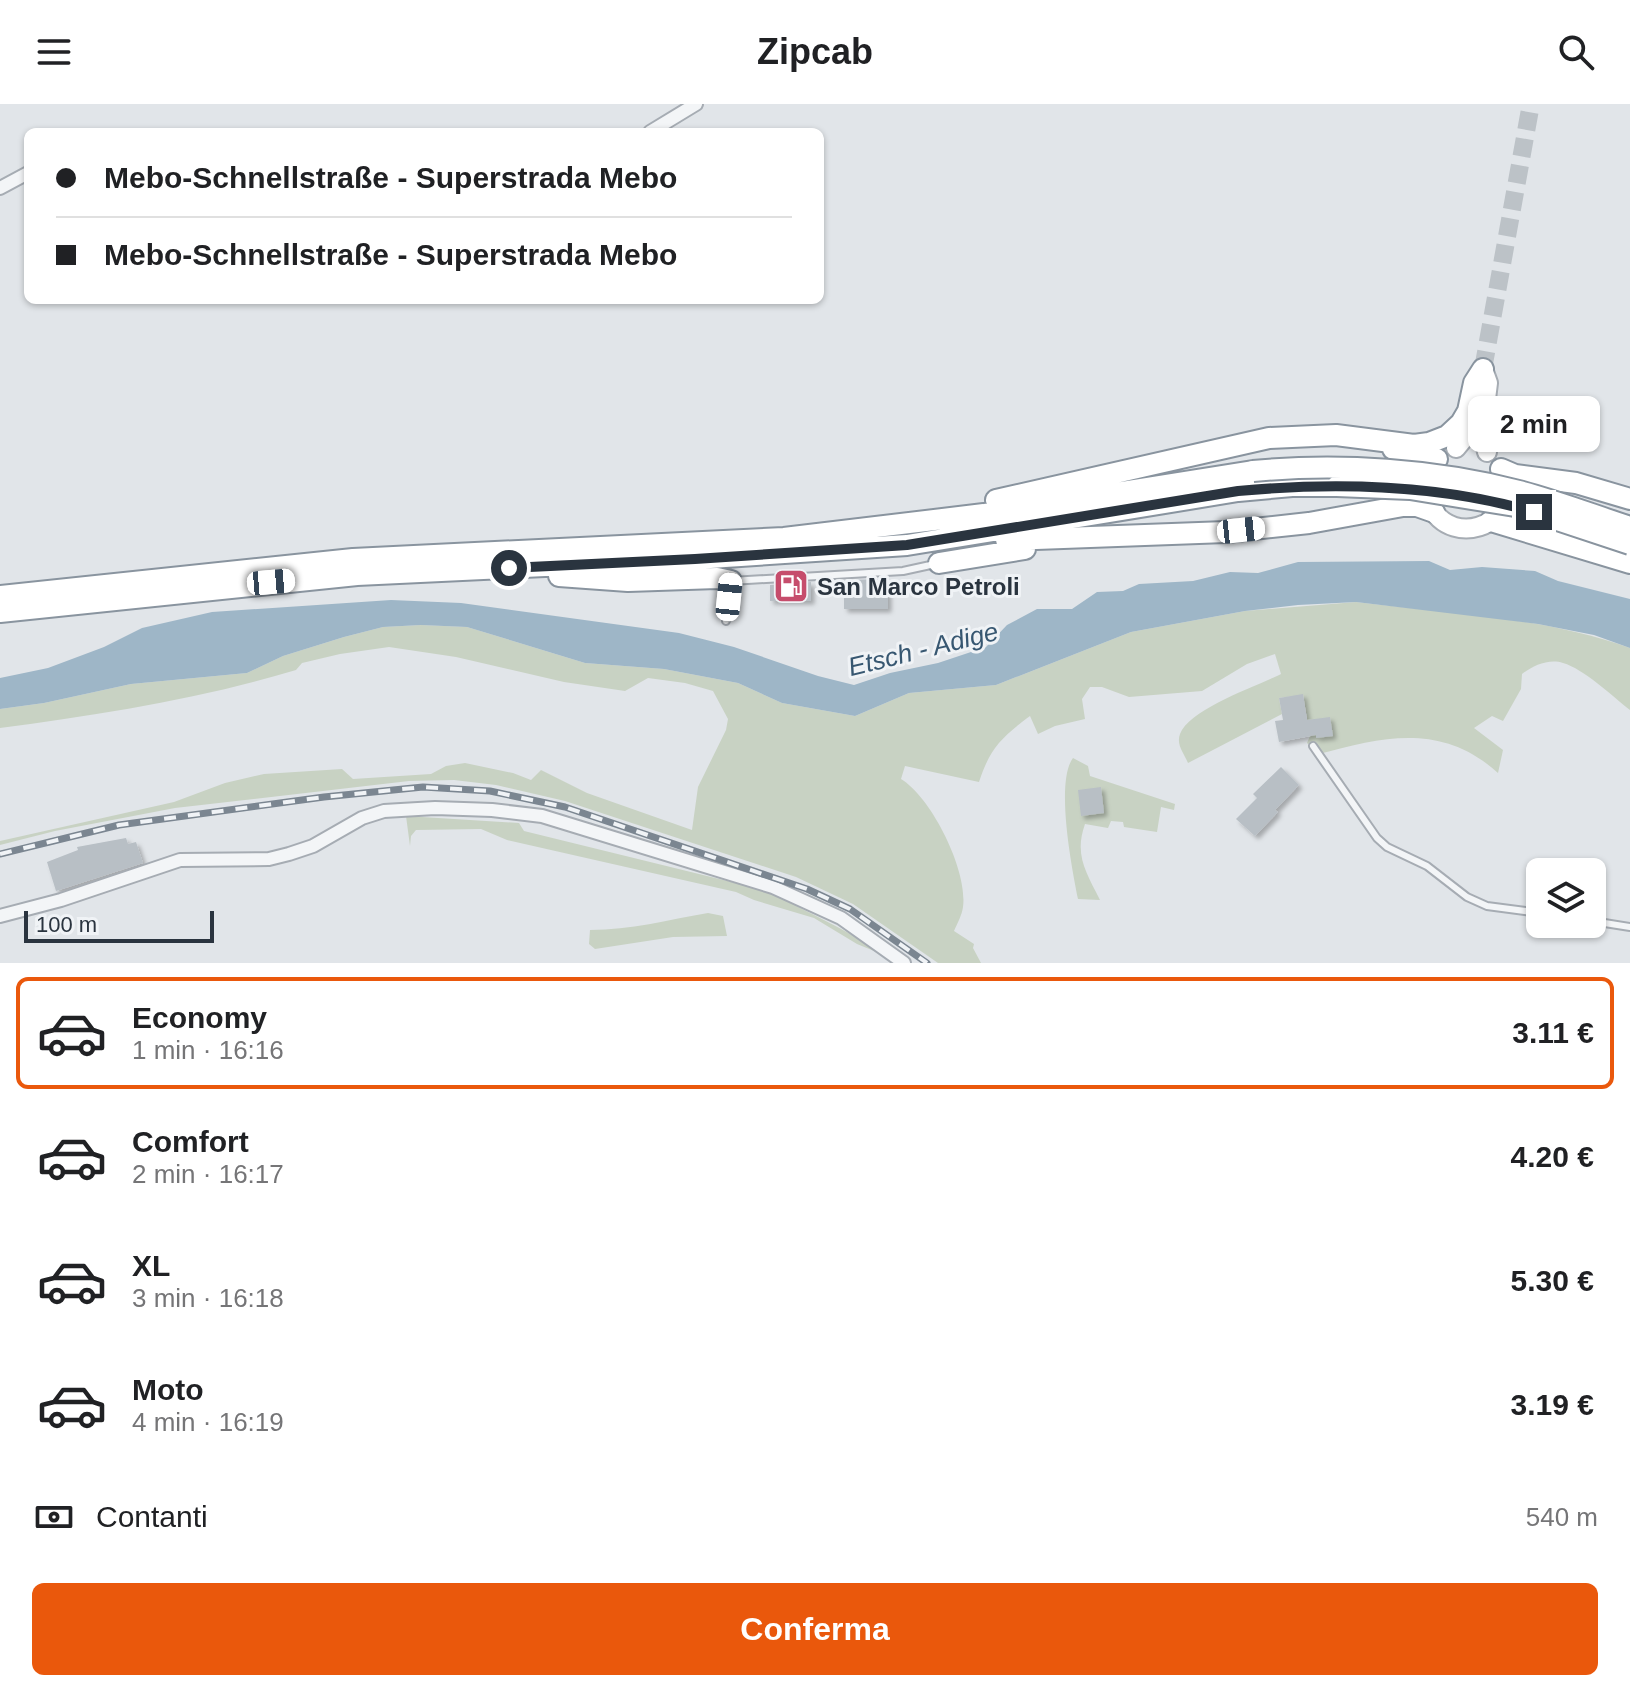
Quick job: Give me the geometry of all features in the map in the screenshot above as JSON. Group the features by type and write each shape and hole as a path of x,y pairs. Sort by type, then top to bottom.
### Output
{"highway":[{"path":"865,529 889,517 980,504 1261,439 1336,435 1414,445 1429,443 1447,436 1461,423 1468,411 1474,383 1483,369"},
{"path":"1363,438 1415,458 1437,459"},
{"path":"0,596 353,559 753,539 865,529 1293,467 1360,468 1460,479 1518,491 1630,527"},
{"path":"1501,469 1515,475 1576,483 1630,499"},
{"path":"0,612 357,575 695,559 907,545 1238,491 1292,486 1410,489 1515,506 1630,544"},
{"path":"907,545 928,549 1014,539 1207,533 1309,523 1403,506 1430,505"},
{"path":"1491,521 1630,563"},
{"path":"939,563 1051,546 1193,540 1207,533"},
{"path":"480,569 497,576 573,576 628,581 717,578 731,581"}],"main road":[{"path":"1437,459 1456,448 1474,426 1483,369"},
{"path":"1483,369 1488,383 1482,431 1487,452 1501,469"},
{"path":"1456,448 1470,447 1487,452"},
{"path":"1430,505 1447,524 1461,529 1475,528 1491,521"}],"street":[{"path":"657,128 696,104"},
{"path":"0,188 24,175"},
{"path":"0,916 61,900 180,860 269,859 289,854 313,846 362,818 384,811 435,808 492,810 542,816 785,891 841,918 904,963"}],"lane":[{"path":"726,621 731,581 903,571 939,563"},
{"path":"1313,746 1377,838 1387,847 1427,866 1467,897 1487,906 1526,911"},
{"path":"1606,923 1630,927"}],"green space":[{"path":"1356,602 1529,623 1630,648 1630,710 1580,671 1552,661 1522,674 1521,689 1503,721 1492,716 1474,728 1503,750 1498,773 1456,746 1435,740 1390,739 1319,754 1307,743 1310,736 1303,695 1279,698 1282,714 1188,763 1179,742 1186,725 1210,707 1281,674 1275,654 1247,664 1202,691 1129,697 1102,687 1090,687 1082,699 1085,719 1055,726 1038,734 1030,716 998,744 979,782 905,766 901,779 913,788 936,818 960,874 963,907 954,931 974,944 981,963 938,963 853,904 796,877 565,801 496,785 454,780 409,781 175,808 0,845 0,841 174,802 225,783 264,774 342,769 353,779 431,774 446,766 465,763 531,780 541,770 587,793 692,830 698,787 726,730 728,719 713,691 685,683 648,678 625,691 564,682 456,657 389,647 302,663 296,670 186,698 0,728 0,709 131,684 247,673 283,656 383,627 467,627 585,663 664,669 738,683 782,703 855,716 909,693 996,685 1131,632 1245,611"},
{"path":"1073,758 1088,766 1090,776 1175,804 1174,810 1161,807 1157,832 1124,827 1123,822 1111,821 1108,828 1085,824 1081,854 1100,900 1078,899 1075,885 1065,805 1065,786"},
{"path":"406,816 519,823 524,831 772,892 879,953 857,944 814,918 736,892 507,840 481,829 416,830 411,836 410,846"},
{"path":"708,913 723,916 727,936 673,937 595,949 589,944 590,930 635,926"}],"water":[{"path":"1429,561 1450,570 1482,567 1535,571 1558,581 1630,599 1630,648 1594,635 1538,624 1356,602 1298,605 1245,611 1131,632 996,685 909,693 855,716 782,703 738,683 664,669 585,663 467,627 421,625 383,627 344,637 283,656 247,673 131,684 0,709 0,678 48,668 104,647 142,628 212,612 391,600 461,603 679,633 854,685 986,647 1007,625 1037,609 1072,609 1097,592 1123,591 1139,584 1193,581 1230,572 1258,573 1298,562"}],"building":[{"path":"888,579 888,609 844,609 844,580"},
{"path":"811,582 811,601 770,601 770,585"},
{"path":"1303,694 1307,720 1330,717 1333,736 1316,738 1316,735 1279,742 1275,721 1283,720 1279,698"},
{"path":"1281,767 1299,785 1255,836 1236,819 1257,798 1253,794"},
{"path":"1101,787 1104,813 1081,816 1078,790"},
{"path":"126,838 128,844 136,842 143,863 56,891 47,862 78,850 77,847"}],"tunnel":[{"path":"1483,369 1531,104"}],"railway":[{"path":"0,854 119,825 324,797 423,787 490,791 565,807 807,889 850,909 927,963"}],"place":[{"name":"San Marco Petroli","path":"791,586"}],"route":[{"path":"509,568 907,545 1238,491 1292,486 1410,489 1515,506 1534,512"}],"water label":[{"name":"Etsch - Adige","path":"923,649"}]}
